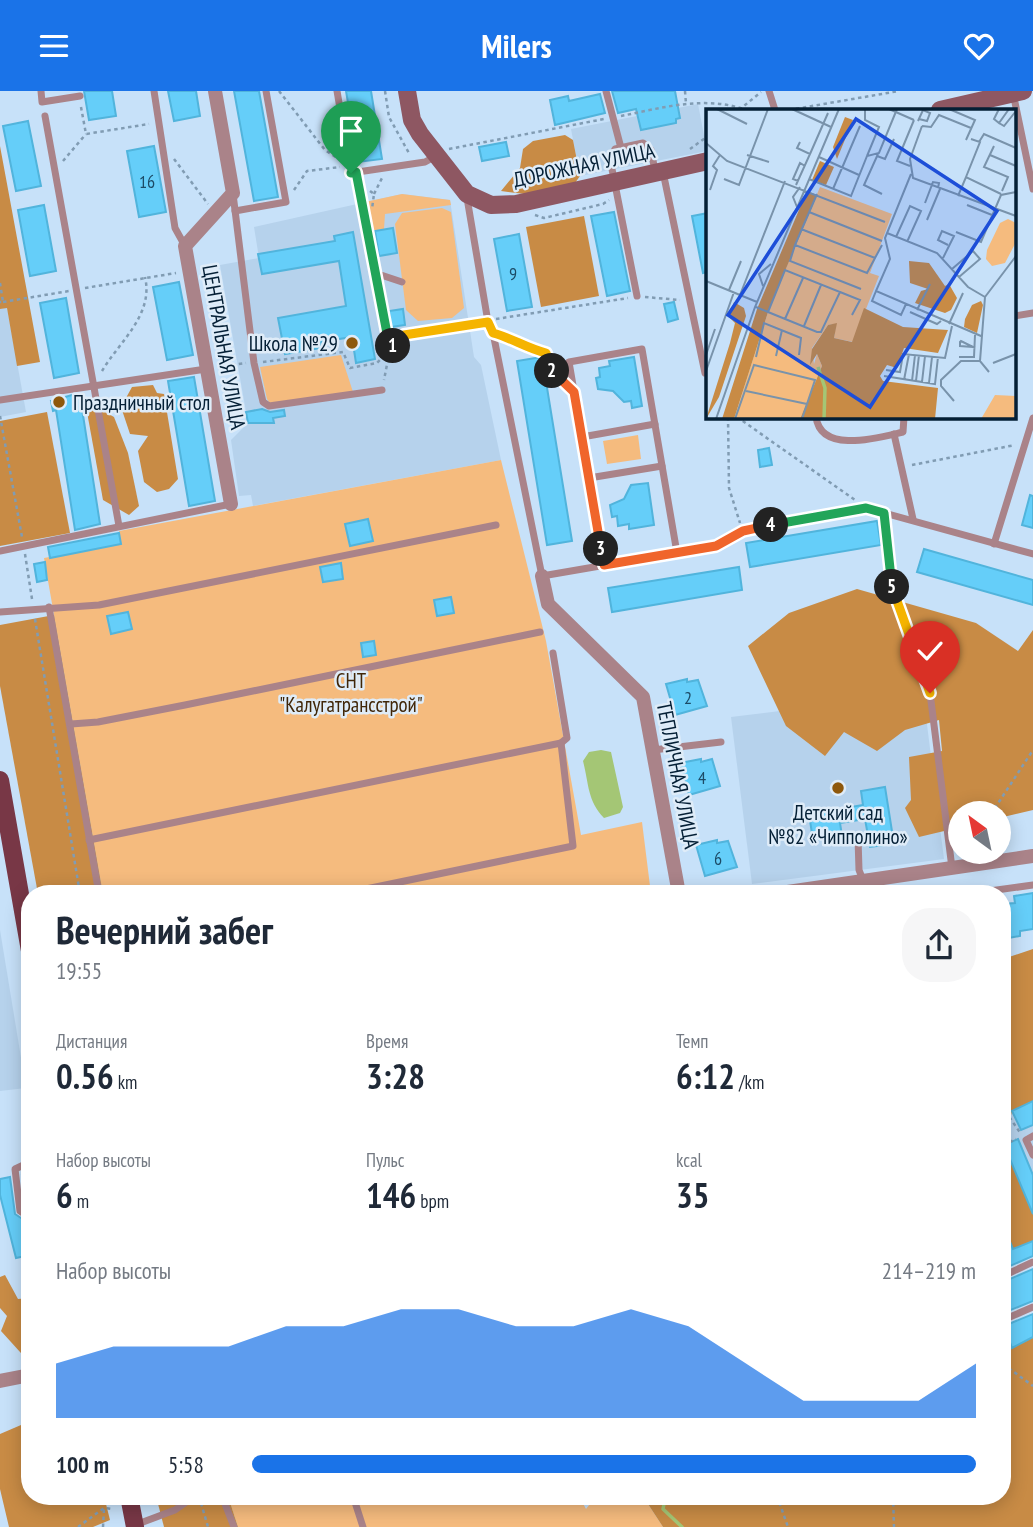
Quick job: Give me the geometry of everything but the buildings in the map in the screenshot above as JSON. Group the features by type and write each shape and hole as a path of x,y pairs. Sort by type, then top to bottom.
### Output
{"main road":[{"path":"0,780 21,900"},
{"path":"131,1505 135,1526"}],"street":[{"path":"215,91 233,193"},
{"path":"407,91 412,120 467,194"},
{"path":"944,109 1017,92"},
{"name":"ДОРОЖНАЯ УЛИЦА","path":"467,194 491,205 516,204 706,161"},
{"name":"ЦЕНТРАЛЬНАЯ УЛИЦА","path":"231,505 185,246 233,193"},
{"name":"ТЕПЛИЧНАЯ УЛИЦА","path":"542,576 548,604 643,697 677,885"},
{"path":"836,885 1033,856"},
{"path":"0,1381 21,1377"}],"lane":[{"path":"41,91 43,102 80,96"},
{"path":"154,91 175,228 185,246"},
{"path":"235,211 286,202 266,91"},
{"path":"337,91 372,264 378,274 402,282"},
{"path":"606,91 621,148"},
{"path":"769,91 775,109"},
{"path":"1017,92 1018,133 1033,189"},
{"path":"45,116 118,526"},
{"path":"637,296 610,159 615,149 643,143 651,150 659,172 705,373"},
{"path":"353,169 415,164 437,156"},
{"path":"233,193 254,363 263,402 269,406 382,390"},
{"path":"467,194 488,322 493,333 542,576 716,546 743,531 866,508 1033,554"},
{"path":"604,565 569,362 642,349 677,552"},
{"path":"0,400 206,369"},
{"path":"816,418 818,428 827,437 838,440 904,432 904,418"},
{"path":"994,544 1033,418"},
{"path":"582,437 655,425"},
{"path":"894,434 913,519"},
{"path":"589,478 662,465"},
{"path":"0,551 231,505"},
{"path":"0,612 99,605 496,525"},
{"path":"49,607 97,885"},
{"path":"71,724 123,717 540,632"},
{"path":"89,840 561,743 567,738 553,653"},
{"path":"930,693 952,868"},
{"path":"653,750 721,742"},
{"path":"385,885 573,846 561,743"},
{"path":"858,838 859,870 873,885"},
{"path":"1011,888 1033,885"},
{"path":"1027,1138 1033,1155"},
{"path":"21,1166 15,1169 21,1212"},
{"path":"1011,1272 1033,1262"},
{"path":"1011,1317 1033,1307"},
{"path":"135,1526 182,1505"},
{"path":"225,1505 234,1527"},
{"path":"356,1505 363,1527"}],"path":[{"path":"279,91 325,150 353,169"},
{"path":"385,91 389,117 415,164"},
{"path":"685,91 686,104"},
{"path":"743,109 763,91"},
{"path":"795,109 900,91"},
{"path":"80,96 86,134"},
{"path":"437,156 451,148 686,104 722,102 740,109"},
{"path":"55,170 86,134 159,122"},
{"path":"681,152 689,150 706,137"},
{"path":"160,140 215,213"},
{"path":"374,194 386,168"},
{"path":"286,202 307,171 353,169"},
{"path":"0,283 1,302 188,272"},
{"path":"378,274 390,349 382,390"},
{"path":"94,385 112,354 135,330 148,289 145,277"},
{"path":"206,369 343,352 350,368 377,363 404,335 488,322 510,315 637,296 690,301"},
{"path":"493,333 509,337 523,347 546,353 553,372 574,392"},
{"path":"0,416 79,885"},
{"path":"728,418 726,447 729,488 743,531"},
{"path":"738,418 866,508"},
{"path":"901,467 1026,442"},
{"path":"884,513 892,587 930,693"},
{"path":"1000,801 1033,750"},
{"path":"1011,1121 1027,1138"},
{"path":"1011,1370 1033,1386"},
{"path":"200,1505 208,1527"},
{"path":"780,1505 788,1527"},
{"path":"893,1505 894,1527"},
{"path":"78,1527 104,1509 112,1509"},
{"path":"103,1527 104,1509"}],"shaded area":[{"path":"698,104 706,151 580,176 571,129"},
{"path":"565,135 573,140 580,176 575,183 525,194 501,191 520,168 523,149 533,141"},
{"path":"0,146 40,362 17,366 7,308 0,309"},
{"name":"Школа №29","path":"402,194 450,200 474,357 481,365 501,460 253,506 251,495 239,496 231,440 248,423 220,265 259,258 254,227"},
{"path":"584,216 599,296 541,307 526,227"},
{"path":"7,307 26,412 0,417 0,309"},
{"path":"153,385 157,393 164,394 178,479 169,489 157,492 144,482 138,451 148,436 130,434 121,407 132,387"},
{"path":"85,401 114,417 128,453 139,506 129,515 103,500"},
{"path":"47,412 70,533 0,546 0,421"},
{"path":"857,589 976,623 1018,651 1033,630 1033,810 1012,815 1012,801 948,801 948,830 919,837 905,808 911,800 909,757 942,751 939,720 905,730 877,751 844,732 825,756 786,726 748,646 789,613"},
{"path":"54,615 101,885 36,885 0,686 0,625"},
{"name":"Детский сад №82 «Чипполино»","path":"923,693 944,859 752,884 731,717"},
{"path":"589,752 611,752 623,807 620,813 604,818 591,798 583,761"},
{"path":"0,930 21,1058 21,1089 0,1091"},
{"path":"1033,949 1033,1101 1012,1111 1011,1115 1011,956"},
{"path":"1033,1101 1033,1214 1011,1162 1012,1111"},
{"path":"1011,1162 1033,1214 1033,1241 1013,1250"},
{"path":"5,1275 18,1299 21,1299 21,1353 1,1331 7,1316 0,1308 0,1277"},
{"path":"1033,1337 1033,1527 663,1527 649,1505 1011,1505 1012,1347"},
{"path":"21,1425 21,1505 106,1505 110,1520 93,1527 9,1527 0,1489 0,1434"},
{"path":"158,1505 231,1505 238,1527 164,1527"}],"green space":[{"path":"402,194 450,200 451,205 385,214 384,229 370,231 365,202"},
{"path":"442,208 451,212 464,308 452,318 418,321 406,310 395,224 402,213"},
{"path":"341,355 353,392 270,403 267,399 260,367"},
{"path":"638,435 641,459 607,464 603,441"},
{"name":"СНТ \"Калугатрансстрой\"","path":"501,460 546,641 581,835 642,822 650,885 101,885 44,558 121,544 119,531"},
{"path":"231,1505 584,1505 586,1509 589,1505 649,1505 663,1527 238,1527"}],"waterway":[{"path":"664,1505 663,1509 682,1527"}],"place":[{"name":"Школа №29","path":"352,343"},
{"name":"Праздничный стол","path":"59,402"},
{"name":"Детский сад №82 «Чипполино»","path":"838,788"}],"route":[{"path":"351,173 356,172 372,264 378,274 390,349 404,335 488,322 493,333 509,337 523,347 546,353 553,372 574,392 604,565 716,546 743,531 866,508 884,513 892,587 930,693"}]}
